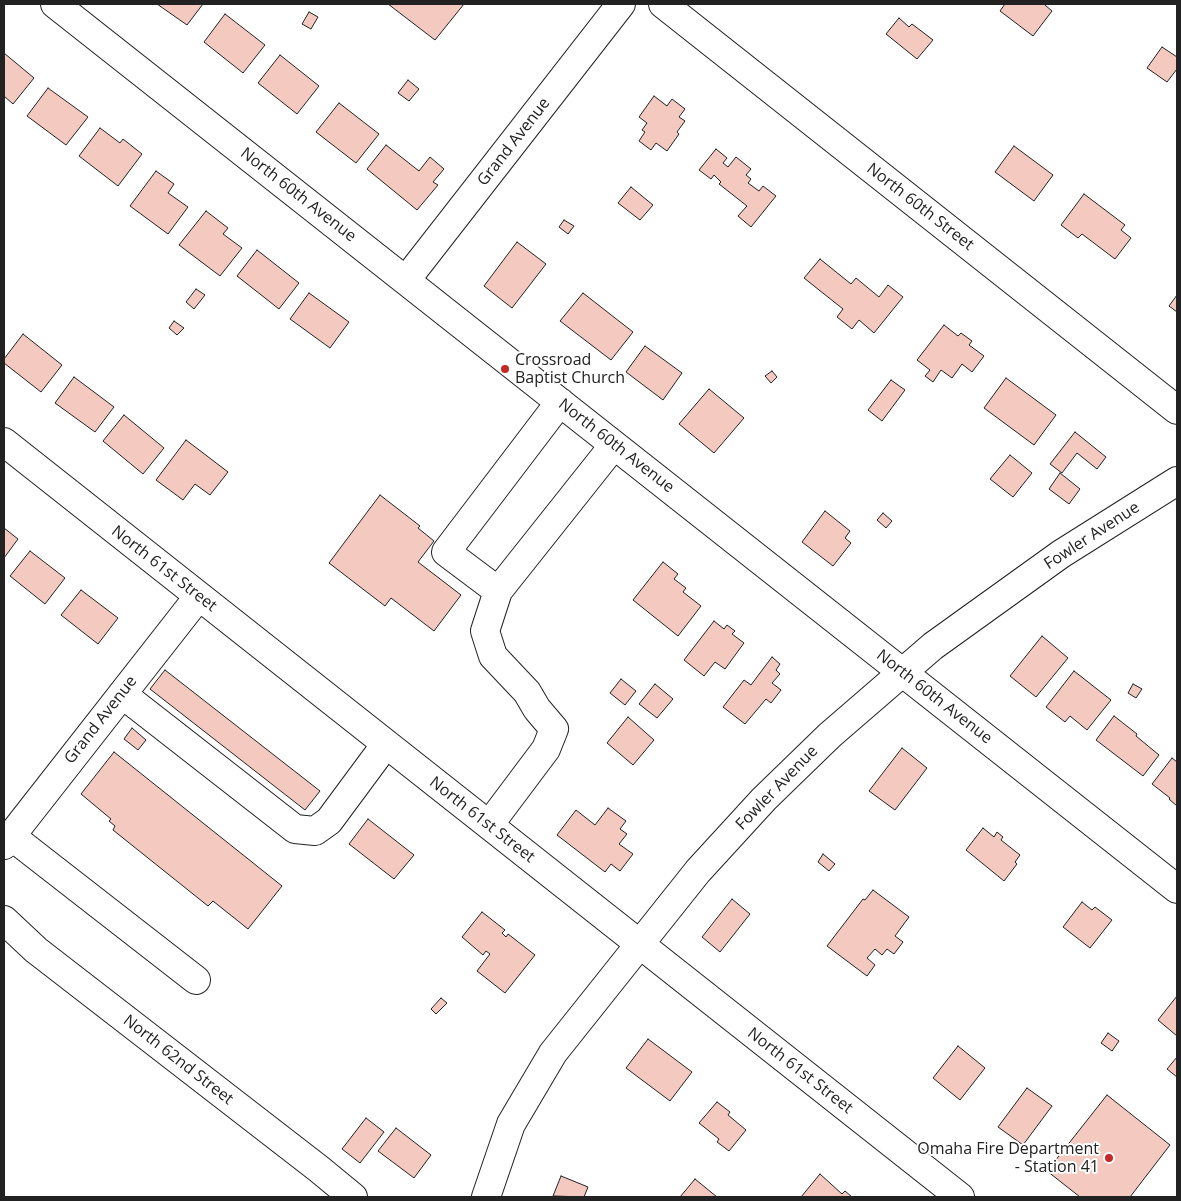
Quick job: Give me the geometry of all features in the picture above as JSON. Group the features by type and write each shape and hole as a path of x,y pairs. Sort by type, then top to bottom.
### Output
{"street":[{"name":"North 60th Avenue","path":"55,4 1177,889"},
{"name":"Grand Avenue","path":"406,280 621,4"},
{"name":"North 60th Street","path":"663,4 1177,410"},
{"path":"498,592 446,552 560,402"},
{"name":"North 61st Street","path":"4,442 960,1197"},
{"path":"489,826 546,750 554,729 536,709 527,692 493,656 485,631 498,592 614,444"},
{"name":"Fowler Avenue","path":"486,1197 511,1124 552,1053 698,871 764,800 830,735 933,646 1061,554 1177,481"},
{"name":"Grand Avenue","path":"7,840 199,596"},
{"path":"122,694 295,829 315,832 328,821 386,744"},
{"path":"7,840 196,980"},
{"name":"North 62nd Street","path":"4,920 36,950 354,1197"}],"building":[{"path":"157,4 203,4 187,25"},
{"path":"388,4 464,4 435,40"},
{"path":"1005,4 1047,4 1045,5 1052,11 1033,36 1000,11"},
{"path":"309,12 318,17 311,29 302,24"},
{"path":"225,14 265,45 243,73 204,42"},
{"path":"899,18 909,27 912,24 933,40 917,59 886,34"},
{"path":"1162,47 1177,57 1177,69 1167,82 1147,68"},
{"path":"4,53 34,78 13,104 4,96"},
{"path":"280,55 319,86 297,114 258,83"},
{"path":"408,80 419,89 409,101 398,93"},
{"path":"48,88 88,117 66,145 27,116"},
{"path":"654,96 667,106 672,99 685,109 679,117 685,121 677,132 679,134 667,151 656,143 651,150 639,141 645,132 642,130 647,123 639,117"},
{"path":"339,103 379,134 356,163 316,132"},
{"path":"100,128 120,143 123,139 142,154 118,186 79,156"},
{"path":"386,145 419,171 430,157 444,169 433,182 438,185 417,210 367,169"},
{"path":"1014,146 1053,175 1034,201 995,172"},
{"path":"716,149 727,158 723,163 728,167 736,157 751,169 746,175 751,179 748,183 759,191 763,186 776,196 751,227 738,216 747,206 719,184 721,182 714,175 711,179 699,170"},
{"path":"156,171 174,184 168,193 188,207 168,234 130,206"},
{"path":"631,187 653,205 640,220 618,203"},
{"path":"1084,194 1125,225 1121,230 1131,238 1115,259 1082,234 1078,238 1061,225"},
{"path":"206,211 228,228 223,234 242,248 220,276 179,245"},
{"path":"564,220 574,226 568,234 559,227"},
{"path":"517,242 546,264 512,308 484,286"},
{"path":"257,250 299,283 279,309 237,276"},
{"path":"820,259 851,284 856,278 879,297 888,285 903,297 874,333 859,320 852,329 837,317 843,309 804,278"},
{"path":"196,289 205,295 194,309 186,302"},
{"path":"309,293 349,322 330,348 290,319"},
{"path":"583,293 633,332 611,360 560,321"},
{"path":"1177,295 1177,312 1169,306"},
{"path":"174,321 184,328 177,335 169,328"},
{"path":"944,325 958,336 961,333 972,341 969,345 984,356 972,372 962,364 952,378 941,370 933,382 925,376 930,370 917,360"},
{"path":"23,334 62,365 41,392 4,363 4,359"},
{"path":"645,346 682,373 663,400 626,372"},
{"path":"772,371 777,377 771,383 765,376"},
{"path":"74,377 114,407 95,432 55,403"},
{"path":"1006,378 1056,415 1034,445 984,408"},
{"path":"891,380 905,390 882,421 868,410"},
{"path":"709,389 744,418 714,453 679,424"},
{"path":"124,415 164,448 143,474 103,441"},
{"path":"1075,432 1106,457 1097,469 1077,453 1062,473 1050,464"},
{"path":"186,440 228,472 210,495 195,484 183,500 156,480"},
{"path":"1010,455 1032,473 1013,497 990,479"},
{"path":"1060,473 1080,489 1069,504 1049,489"},
{"path":"380,495 420,526 418,528 434,541 418,562 461,595 434,631 391,598 385,606 329,563"},
{"path":"825,511 850,531 845,538 851,543 833,566 802,542"},
{"path":"883,513 892,521 886,528 877,520"},
{"path":"4,528 18,539 4,558"},
{"path":"30,551 65,578 45,604 10,576"},
{"path":"663,562 678,574 674,579 686,588 683,592 701,606 678,636 633,600"},
{"path":"81,590 118,618 98,644 61,615"},
{"path":"714,621 724,629 727,625 735,631 732,634 744,643 725,669 715,662 704,676 684,660"},
{"path":"1042,636 1068,658 1036,697 1010,676"},
{"path":"772,657 780,664 776,670 780,674 772,683 781,690 771,703 766,699 745,724 723,707 744,680 751,685"},
{"path":"165,670 320,791 305,810 150,689"},
{"path":"1074,671 1111,700 1087,730 1070,716 1065,722 1046,707"},
{"path":"621,679 636,691 625,705 610,693"},
{"path":"655,684 673,699 657,718 639,704"},
{"path":"1133,684 1142,689 1136,698 1128,693"},
{"path":"1114,716 1159,755 1143,776 1096,740"},
{"path":"628,717 654,740 633,765 607,743"},
{"path":"132,728 146,740 138,750 124,739"},
{"path":"902,748 927,768 895,810 869,791"},
{"path":"114,752 282,886 248,929 213,901 208,906 113,830 115,826 109,821 111,819 81,794"},
{"path":"1172,758 1177,762 1177,806 1152,784"},
{"path":"608,808 626,821 620,829 627,834 619,844 633,854 620,871 611,864 605,872 557,835 576,810 595,825"},
{"path":"368,819 414,855 394,879 349,844"},
{"path":"983,828 994,837 997,832 1003,837 1001,840 1020,855 1015,862 1017,864 1004,881 966,850"},
{"path":"823,854 835,864 829,871 818,862"},
{"path":"873,890 909,917 895,936 903,942 894,954 887,949 882,955 875,949 867,958 875,965 867,976 827,946 863,899 865,900"},
{"path":"732,899 750,914 720,952 702,937"},
{"path":"1082,902 1092,910 1095,907 1112,920 1090,948 1063,927"},
{"path":"482,912 505,930 502,933 506,937 508,934 535,955 505,993 477,971 490,954 486,951 483,955 462,937"},
{"path":"1177,996 1177,1036 1158,1020"},
{"path":"441,998 447,1003 436,1014 431,1009"},
{"path":"1108,1033 1119,1041 1112,1051 1101,1043"},
{"path":"648,1039 692,1072 670,1101 626,1068"},
{"path":"958,1046 985,1068 960,1100 933,1078"},
{"path":"1177,1057 1177,1077 1167,1069"},
{"path":"1027,1088 1052,1106 1023,1145 998,1127"},
{"name":"Omaha Fire Department - Station 41","path":"1107,1095 1170,1145 1130,1197 1080,1197 1047,1171"},
{"path":"717,1102 730,1112 728,1115 746,1130 729,1151 717,1142 719,1139 699,1123"},
{"path":"366,1118 384,1132 360,1163 342,1149"},
{"path":"396,1128 431,1155 414,1178 378,1151"},
{"path":"820,1174 842,1194 845,1191 852,1197 801,1197"},
{"path":"561,1176 588,1187 584,1197 553,1196"},
{"path":"695,1179 717,1197 680,1197"}],"place":[{"name":"Crossroad Baptist Church","path":"505,369"},
{"name":"Omaha Fire Department - Station 41","path":"1109,1158"}]}
